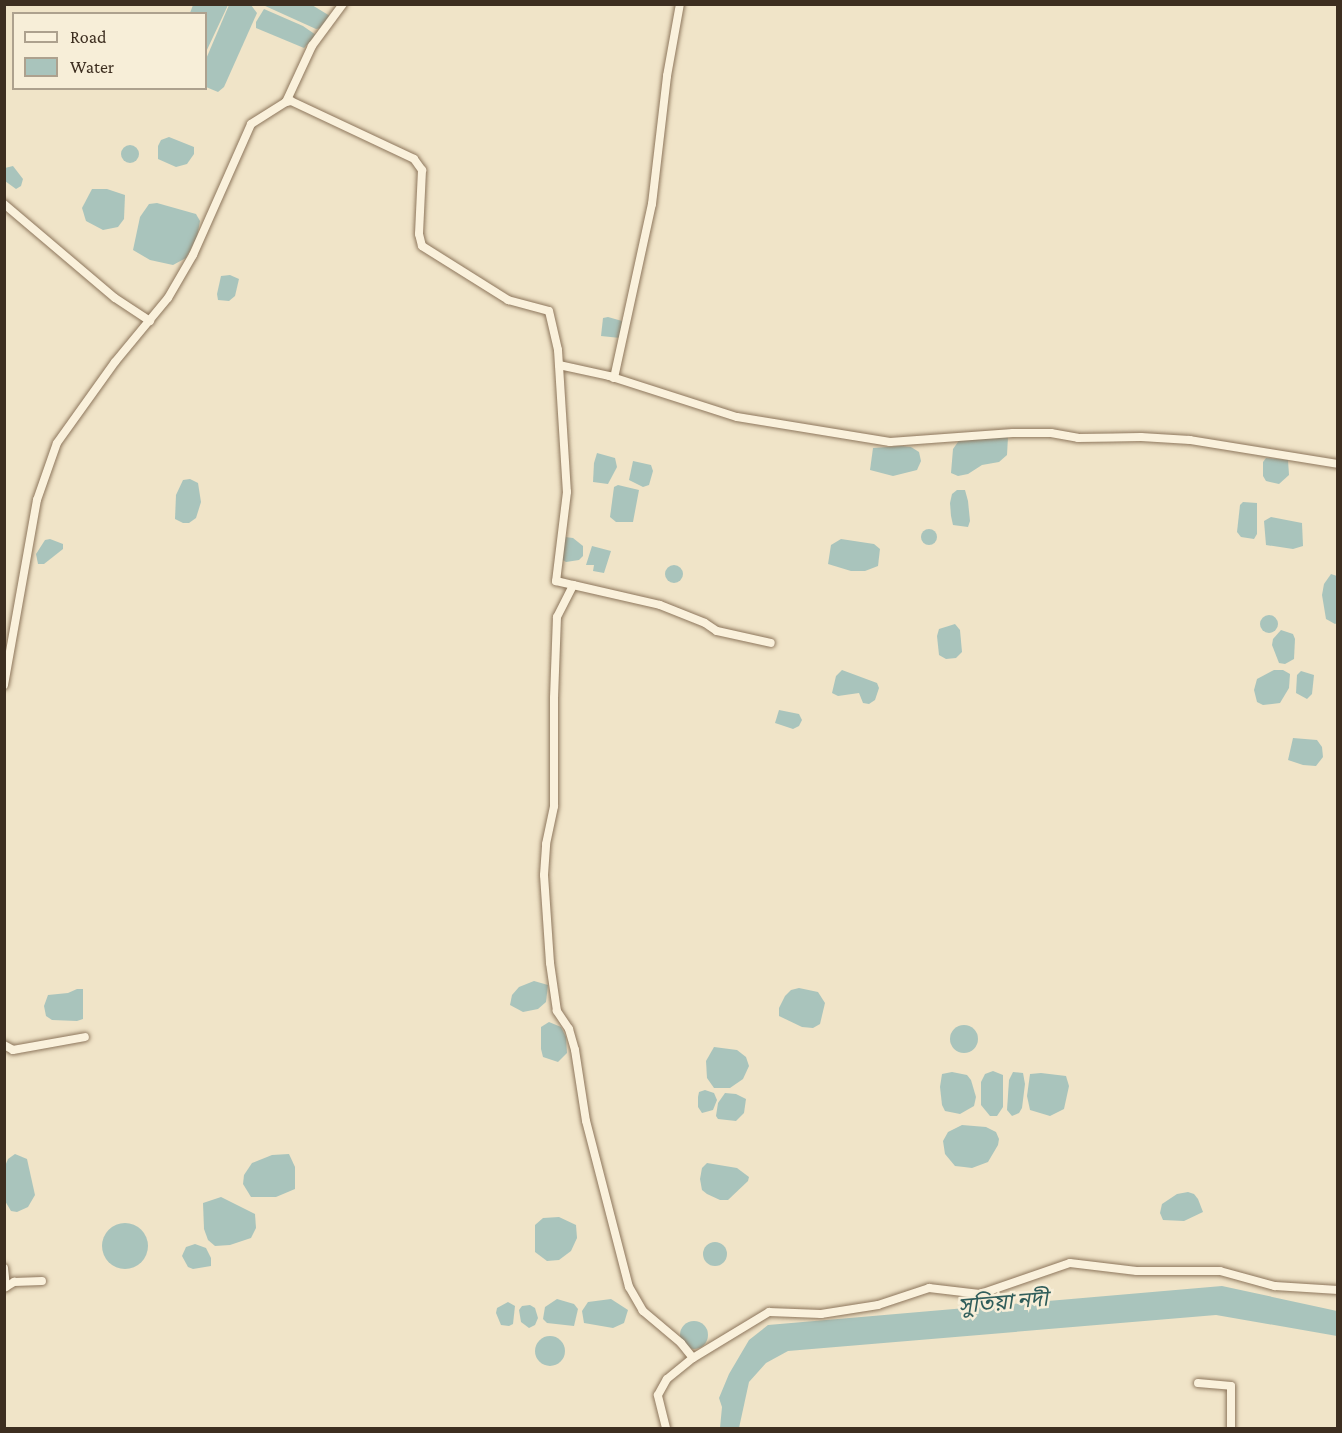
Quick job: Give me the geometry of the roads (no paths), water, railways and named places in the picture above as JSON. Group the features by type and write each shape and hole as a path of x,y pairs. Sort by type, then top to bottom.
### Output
{"street":[{"path":"286,102 312,46 343,4"},
{"path":"614,378 652,204 667,76 680,4"},
{"path":"4,685 37,500 57,443 115,362 168,298 193,255 251,124 291,101 414,159 422,170 419,234 422,246 508,300 549,311 554,327 559,365 567,492 556,581 660,605 705,623 717,631 771,643"},
{"path":"4,204 115,298 150,321"},
{"path":"559,365 614,378 762,423 785,423 890,442 1013,433 1051,434 1078,438 1142,437 1190,440 1338,464"},
{"path":"573,585 557,616 554,806 546,843 544,874 553,992 557,1011 568,1029 575,1050 586,1120 629,1287 644,1311 681,1343 693,1358"},
{"path":"4,1045 13,1050 85,1037"},
{"path":"666,1428 658,1395 667,1379 693,1358 769,1312 821,1314 879,1305 929,1288 980,1294 1070,1263 1137,1271 1220,1271 1275,1286 1338,1290"},
{"path":"4,1268 5,1287 14,1282 42,1281"},
{"path":"1198,1383 1231,1386 1231,1428"}],"water":[{"path":"193,5 228,5 207,50 207,12 190,12"},
{"path":"229,5 251,5 257,13 224,87 218,92 207,87 207,57"},
{"path":"263,5 312,5 330,16 322,28 316,29"},
{"path":"264,9 303,26 316,35 304,48 256,28 256,22"},
{"path":"169,137 194,147 194,154 187,164 176,167 158,159 158,146 161,140"},
{"path":"130,145 136,148 139,154 136,160 130,163 124,160 121,154 124,148"},
{"path":"13,166 23,179 21,186 16,189 5,181 5,168"},
{"path":"92,189 107,189 125,195 124,219 118,227 103,230 86,221 82,208"},
{"path":"157,203 196,214 200,221 197,237 186,258 173,265 150,260 133,250 140,217 149,204"},
{"path":"230,275 239,279 235,296 229,301 218,300 221,276"},
{"path":"603,318 622,321 620,338 601,336"},
{"path":"1008,437 1007,455 999,462 982,465 968,474 958,476 951,473 953,449 960,439"},
{"path":"911,447 919,452 921,461 917,470 893,476 870,470 873,448"},
{"path":"597,453 615,458 617,467 608,484 593,482"},
{"path":"1266,458 1288,460 1289,475 1279,484 1266,481 1263,476 1263,462"},
{"path":"633,461 651,465 653,471 649,485 643,487 629,480"},
{"path":"190,479 198,483 201,502 196,518 189,523 183,523 175,519 176,495 183,480"},
{"path":"618,485 639,490 633,522 616,522 610,517 614,487"},
{"path":"957,490 965,490 970,521 968,527 953,525 950,503 952,494"},
{"path":"1243,502 1257,503 1257,534 1254,539 1241,537 1237,532 1240,505"},
{"path":"1271,517 1302,523 1303,546 1293,549 1266,545 1264,521"},
{"path":"926,529 932,529 937,537 935,543 926,545 921,540 921,534"},
{"path":"565,537 573,538 583,546 583,556 579,560 566,562 561,559"},
{"path":"50,539 63,544 63,549 44,564 38,564 36,554 45,540"},
{"path":"841,539 874,544 880,549 878,566 865,571 851,571 828,564 831,545"},
{"path":"592,546 611,551 604,573 593,571 594,565 586,565"},
{"path":"674,565 680,568 683,574 680,580 674,583 668,580 665,574 668,568"},
{"path":"1331,574 1337,576 1337,623 1335,624 1326,619 1322,595 1324,584"},
{"path":"1265,615 1273,615 1278,620 1276,631 1265,633 1260,628 1260,620"},
{"path":"955,624 960,630 962,652 956,658 946,659 939,655 937,636 939,629"},
{"path":"1281,630 1293,634 1295,639 1294,659 1285,664 1279,663 1272,645 1273,639"},
{"path":"842,670 877,683 879,688 875,700 869,704 863,703 859,693 838,696 832,693 836,676"},
{"path":"1274,670 1283,670 1290,674 1289,688 1280,703 1263,705 1257,702 1254,690 1257,679"},
{"path":"1301,671 1314,675 1312,694 1307,699 1296,693 1297,675"},
{"path":"779,710 799,714 802,720 799,726 793,729 775,723"},
{"path":"1293,738 1317,740 1322,747 1323,757 1316,766 1288,760"},
{"path":"534,981 548,985 546,1002 538,1009 523,1012 510,1005 512,995 519,987"},
{"path":"799,988 818,992 825,1003 820,1024 813,1028 802,1027 779,1016 779,1008 785,996 791,990"},
{"path":"83,989 83,1019 77,1021 52,1020 46,1016 44,1006 48,995 68,993"},
{"path":"549,1022 561,1027 566,1037 567,1053 558,1062 543,1057 541,1049 541,1027"},
{"path":"964,1025 974,1029 978,1039 974,1049 964,1053 954,1049 950,1039 954,1029"},
{"path":"714,1047 737,1050 746,1057 749,1066 743,1079 730,1088 714,1088 707,1078 706,1061"},
{"path":"993,1071 1003,1075 1003,1107 997,1116 990,1116 981,1105 981,1082 985,1074"},
{"path":"952,1072 967,1075 971,1080 976,1097 974,1106 960,1114 945,1111 942,1105 940,1087 942,1074"},
{"path":"1013,1072 1023,1073 1025,1084 1022,1108 1019,1113 1012,1116 1007,1110 1009,1080"},
{"path":"1030,1074 1066,1076 1069,1086 1064,1109 1050,1116 1030,1110 1027,1096"},
{"path":"705,1090 714,1093 717,1100 713,1110 702,1113 698,1107 698,1097 699,1092"},
{"path":"725,1093 736,1094 746,1099 744,1113 736,1121 718,1119 716,1116 718,1103"},
{"path":"962,1125 986,1127 996,1132 999,1139 998,1145 988,1162 972,1168 955,1166 945,1154 943,1141 948,1132"},
{"path":"15,1154 27,1159 35,1195 28,1207 17,1212 11,1211 5,1201 5,1166 8,1159"},
{"path":"289,1154 295,1167 295,1189 276,1197 251,1197 243,1184 244,1175 252,1163 272,1155"},
{"path":"707,1163 737,1168 749,1177 748,1181 728,1200 720,1200 702,1190 700,1179 702,1168"},
{"path":"1188,1192 1194,1194 1198,1199 1203,1212 1184,1221 1163,1220 1160,1213 1162,1204 1177,1194"},
{"path":"221,1197 255,1214 256,1228 251,1238 230,1245 215,1246 208,1240 204,1229 203,1203"},
{"path":"559,1217 576,1225 577,1238 571,1251 559,1260 547,1261 535,1252 535,1225 543,1218"},
{"path":"125,1223 141,1230 148,1246 141,1262 125,1269 109,1262 102,1246 109,1230"},
{"path":"715,1242 720,1243 726,1249 726,1259 720,1265 715,1266 710,1265 704,1259 703,1254 704,1249 710,1243"},
{"path":"195,1244 206,1248 211,1258 211,1266 193,1269 188,1267 182,1256 186,1247"},
{"path":"1222,1286 1337,1311 1337,1336 1216,1315 788,1351 766,1363 749,1382 739,1428 720,1428 722,1407 719,1398 729,1374 749,1340 768,1325"},
{"path":"557,1299 574,1304 578,1309 574,1326 547,1323 543,1319 545,1307"},
{"path":"611,1299 628,1310 624,1323 613,1328 584,1323 582,1311 588,1302"},
{"path":"508,1302 515,1306 513,1324 501,1325 496,1313 497,1308"},
{"path":"530,1305 535,1308 538,1318 535,1325 529,1328 521,1322 519,1310 522,1306"},
{"path":"694,1321 704,1325 708,1335 704,1345 694,1349 684,1345 680,1335 684,1325"},
{"path":"550,1336 556,1337 564,1345 564,1357 556,1365 550,1366 544,1365 536,1357 535,1351 536,1345 544,1337"}],"water label":[{"name":"সুতিয়া নদী","path":"1003,1302"}]}
